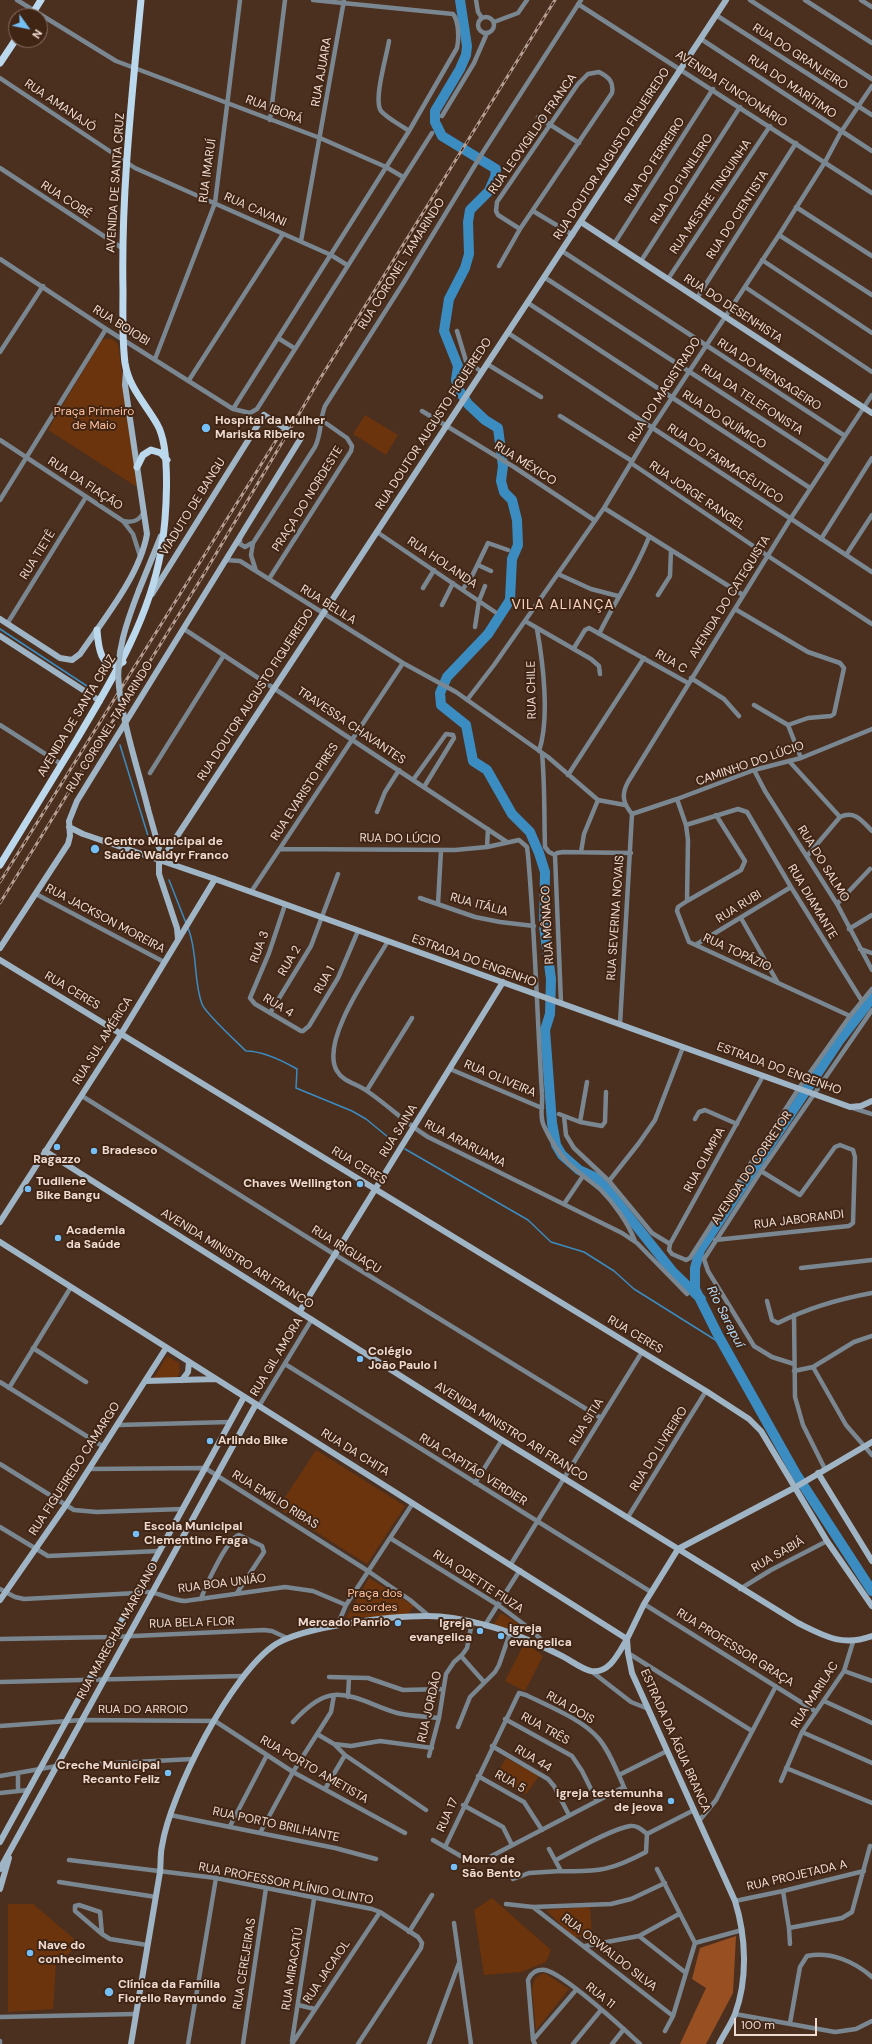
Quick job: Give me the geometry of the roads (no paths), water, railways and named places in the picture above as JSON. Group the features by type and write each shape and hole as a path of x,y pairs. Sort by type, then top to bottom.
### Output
{"main road":[{"name":"AVENIDA DE SANTA CRUZ","path":"0,865 100,701 122,662 145,606 158,566 164,530 167,460 161,433 135,391 126,367 124,341 122,248 141,0"},
{"path":"0,63 10,48"},
{"path":"137,466 142,455 150,450 161,453 167,460"},
{"path":"97,630 98,650 101,656 111,664 118,664 122,662"}],"street":[{"name":"RUA IBORÁ","path":"17,0 26,8"},
{"name":"RUA IMARUÍ","path":"156,359 215,203 240,0"},
{"path":"270,120 286,0"},
{"path":"233,408 409,131 457,48 458,37 455,16 453,14 314,0"},
{"path":"476,0 478,12 482,18"},
{"path":"494,22 518,13 527,0"},
{"name":"RUA DOUTOR AUGUSTO FIGUEIREDO","path":"159,860 166,853 275,688 445,426 573,235 726,0"},
{"path":"750,0 872,79"},
{"path":"805,0 872,43"},
{"path":"861,0 872,7"},
{"name":"RUA AJUARA","path":"301,241 344,2"},
{"name":"AVENIDA FUNCIONÁRIO","path":"580,2 872,193"},
{"name":"RUA CORONEL TAMARINDO","path":"253,543 314,447 320,432 320,419 325,406 404,282 483,152 580,2"},
{"name":"RUA DO GRANJEIRO","path":"716,15 872,115"},
{"path":"482,18 489,17 494,22"},
{"path":"482,18 479,21 480,30 487,33"},
{"name":"RUA IBORÁ","path":"48,22 110,57 320,138 386,167 403,177"},
{"path":"442,116 474,62 487,33 493,29 494,22"},
{"name":"RUA DO MARÍTIMO","path":"701,39 872,151"},
{"path":"389,41 378,95 379,106 386,115 409,131"},
{"name":"RUA LEOVIGILDO FRANCA","path":"499,266 520,230 612,93 613,87 611,81 606,76 594,72 582,78 496,207 498,215 520,230"},
{"name":"RUA AMANAJÓ","path":"0,78 128,164"},
{"name":"RUA DO MAGISTRADO","path":"467,700 494,665 594,520 604,508 652,428 779,235 825,162 841,132 872,86"},
{"name":"RUA DO FERREIRO","path":"614,244 713,89"},
{"name":"RUA DO FUNILEIRO","path":"641,261 740,107"},
{"path":"538,117 579,143"},
{"name":"RUA MESTRE TINGUINHA","path":"668,279 770,126"},
{"path":"278,338 294,348 432,133"},
{"name":"RUA DO CIENTISTA","path":"697,298 796,143"},
{"name":"RUA CAVANI","path":"128,164 301,241 331,255 347,265"},
{"name":"RUA COBÉ","path":"0,168 122,248"},
{"path":"796,207 872,256"},
{"path":"533,211 573,235"},
{"name":"RUA DO DESENHISTA","path":"581,222 872,413"},
{"path":"189,380 283,234"},
{"path":"779,235 872,295"},
{"name":"RUA DO MENSAGEIRO","path":"562,251 845,436"},
{"name":"RUA BOIOBI","path":"0,258 124,341 156,359 233,408 246,413 254,412 294,348"},
{"path":"762,260 872,333"},
{"name":"RUA DA TELEFONISTA","path":"544,278 828,462"},
{"path":"1,350 43,286"},
{"path":"745,287 872,372"},
{"name":"RUA DO QUÍMICO","path":"528,302 810,488"},
{"path":"0,500 106,329"},
{"path":"457,331 466,361 482,372"},
{"name":"RUA DO FARMACÊUTICO","path":"508,333 872,572"},
{"path":"487,364 541,397"},
{"name":"AVENIDA DE SANTA CRUZ","path":"7,624 67,660 76,658 97,630 141,559 147,534 125,385 126,367"},
{"name":"AVENIDA DO CATEQUISTA","path":"625,805 623,794 624,788 790,518 872,395"},
{"name":"RUA MÉXICO","path":"422,411 514,467 594,520"},
{"name":"VIADUTO DE BANGU","path":"145,606 264,415 301,438 240,538"},
{"name":"RUA JORGE RANGEL","path":"560,416 632,462 768,556 872,624"},
{"name":"PRAÇA DO NORDESTE","path":"269,579 351,451 352,446 347,438 320,419"},
{"name":"RUA DA FIAÇÃO","path":"0,440 123,521 135,538 141,559"},
{"path":"822,538 872,458"},
{"name":"RUA TIETÊ","path":"7,624 86,496"},
{"path":"604,508 743,596"},
{"path":"123,521 134,521 139,519 144,511"},
{"path":"846,555 872,515"},
{"path":"164,530 149,570 139,590 124,634 119,662 119,687 123,713 158,844 159,874 178,939"},
{"name":"RUA HOLANDA","path":"377,532 495,612"},
{"path":"574,648 586,628 599,634 618,596 634,572 649,537"},
{"path":"240,538 240,544 245,547 253,543"},
{"name":"RUA CORONEL TAMARINDO","path":"0,948 68,844 71,814 77,801 240,538"},
{"path":"253,543 251,555 256,571"},
{"path":"463,589 478,565 486,545 492,544 508,550"},
{"path":"658,595 670,576 671,550"},
{"name":"RUA BELILA","path":"226,560 240,561 403,663 456,692 467,700"},
{"path":"478,565 491,571"},
{"path":"423,588 434,570"},
{"path":"558,574 591,589 618,596"},
{"path":"442,605 453,583"},
{"path":"475,627 479,601 485,586"},
{"path":"735,609 808,652 843,666 833,715 808,718 788,725"},
{"path":"0,619 7,624"},
{"path":"525,621 537,629 574,648 597,663 600,674"},
{"name":"TRAVESSA CHAVANTES","path":"184,628 507,842"},
{"name":"RUA CHILE","path":"537,629 542,655 544,688 543,738 540,752 545,787 545,847 549,852 555,855"},
{"name":"RUA C","path":"599,634 688,683"},
{"path":"0,636 100,701"},
{"path":"150,773 224,655"},
{"path":"568,775 644,658"},
{"name":"RUA EVARISTO PIRES","path":"251,892 351,739 403,663"},
{"path":"691,678 724,699 739,716"},
{"path":"467,700 540,752 598,800 625,805 632,814"},
{"path":"754,705 788,725 801,758"},
{"path":"0,725 61,764"},
{"name":"CAMINHO DO LÚCIO","path":"632,814 678,799 754,770 801,758 872,729"},
{"path":"413,780 446,734 453,735 454,738 424,787"},
{"path":"789,761 840,817"},
{"path":"377,812 385,792 398,770"},
{"name":"RUA DO SALMO","path":"754,770 765,791 837,904 872,970"},
{"name":"RUA TOPÁZIO","path":"678,799 686,824 688,840 687,901 678,907 677,911 688,941 691,944 697,944 850,1016"},
{"path":"581,852 584,834 598,800"},
{"name":"RUA DIAMANTE","path":"716,815 738,809 747,812 862,1002"},
{"name":"RUA SEVERINA NOVAIS","path":"620,1024 631,853 632,814"},
{"path":"807,856 840,817 846,814 853,814 872,831"},
{"path":"686,824 716,815 745,862 745,865 741,870 687,901"},
{"name":"ESTRADA DO ENGENHO","path":"69,827 82,834 322,917 850,1107 861,1106 872,1101"},
{"path":"487,847 488,829"},
{"name":"RUA DO LÚCIO","path":"280,848 466,850 519,840 527,847 534,926"},
{"path":"438,904 441,850"},
{"path":"555,855 556,853 563,852 631,853"},
{"name":"RUA MÔNACO","path":"555,855 559,1002"},
{"path":"837,904 870,869"},
{"name":"RUA 2","path":"270,1013 311,946 338,874"},
{"name":"RUA SUL AMÉRICA","path":"0,1222 121,1034 215,880"},
{"name":"RUA RUBI","path":"697,944 791,887"},
{"name":"RUA JACKSON MOREIRA","path":"36,894 164,962"},
{"name":"RUA ITÁLIA","path":"420,898 475,917 534,926"},
{"name":"RUA 3","path":"250,994 265,963 285,905"},
{"path":"849,929 872,915"},
{"path":"741,918 778,982"},
{"path":"534,926 542,1122 558,1151 612,1202 630,1230 635,1241"},
{"name":"RUA 1","path":"301,1031 309,1026 338,978 358,931"},
{"name":"RUA ARARUAMA","path":"388,941 338,1028 332,1051 337,1071 349,1082 367,1090 413,1128 441,1144 564,1204 635,1241 686,1294"},
{"path":"860,949 872,953"},
{"name":"RUA CERES","path":"0,960 706,1391 754,1423 797,1486 827,1541 863,1596 872,1606"},
{"name":"RUA SAINA","path":"300,1311 503,982"},
{"name":"AVENIDA DO CORRETOR","path":"670,1244 669,1250 672,1254 684,1260 690,1258 850,1016 872,989"},
{"name":"RUA 4","path":"250,994 251,1000 301,1031"},
{"name":"AVENIDA DO CORRETOR","path":"794,1364 762,1352 750,1342 705,1263 706,1255 812,1093 872,1010"},
{"path":"367,1090 412,1018"},
{"path":"609,1181 655,1120 683,1047"},
{"name":"RUA OLIVEIRA","path":"450,1069 542,1108"},
{"name":"RUA OLIMPIA","path":"670,1244 763,1076"},
{"path":"580,1122 587,1082"},
{"path":"606,1092 604,1125 600,1127 561,1115 566,1135 574,1148 609,1181 648,1228 670,1244"},
{"name":"RUA IRIGUAÇU","path":"82,1096 335,1255 601,1418"},
{"path":"850,1107 872,1114"},
{"path":"695,1119 699,1112 705,1110 737,1124"},
{"name":"RUA JABORANDI","path":"716,1240 849,1226 853,1223 855,1157 853,1150 840,1145 835,1147 800,1195 761,1171"},
{"name":"AVENIDA MINISTRO ARI FRANCO","path":"45,1151 740,1589 814,1631 832,1638 853,1642 872,1636"},
{"path":"564,1204 583,1176"},
{"name":"RUA DA CHITA","path":"0,1242 511,1564 627,1639"},
{"path":"800,1268 872,1260"},
{"path":"9,1388 71,1288"},
{"path":"767,1301 772,1320 778,1323 794,1315 833,1301 872,1293"},
{"path":"794,1315 795,1397 799,1413 825,1469"},
{"name":"RUA GIL AMORA","path":"258,1405 312,1319"},
{"path":"794,1371 813,1367 854,1342 872,1336"},
{"path":"33,1348 86,1382"},
{"name":"RUA FIGUEIREDO CAMARGO","path":"0,1600 2,1591 36,1549 66,1505 166,1348"},
{"name":"RUA SITIA","path":"511,1564 642,1352"},
{"path":"182,1380 188,1372 189,1362"},
{"name":"RUA CAPITÃO VERDIER","path":"285,1364 651,1592"},
{"path":"813,1367 846,1425 872,1454"},
{"path":"145,1381 217,1379"},
{"path":"0,1382 104,1447"},
{"name":"RUA DO LIVREIRO","path":"628,1517 706,1391"},
{"name":"RUA MARECHAL MARCIANO","path":"0,1842 244,1397"},
{"name":"RUA MARECHAL MARCIANO","path":"0,1869 217,1475 258,1405"},
{"path":"118,1425 230,1422"},
{"path":"475,1483 502,1440"},
{"path":"678,1549 797,1486 872,1442"},
{"path":"0,1464 74,1510 97,1512 183,1508"},
{"path":"90,1469 205,1468"},
{"name":"RUA EMÍLIO RIBAS","path":"205,1468 368,1571 410,1600 429,1616"},
{"path":"818,1473 872,1561"},
{"path":"337,1626 346,1605 413,1503"},
{"path":"0,1527 48,1556 160,1551"},
{"path":"201,1599 206,1586 223,1555 235,1536 239,1535 262,1546 264,1552 237,1593"},
{"name":"RUA ODETTE FIUZA","path":"390,1538 498,1605 534,1631 550,1650"},
{"name":"RUA SABIÁ","path":"740,1589 771,1570 827,1541"},
{"name":"ESTRADA DA ÁGUA BRANCA","path":"678,1549 644,1604 627,1639 628,1653 632,1673 646,1708 735,1901 742,1930 744,1975 735,2014 719,2044"},
{"path":"485,1625 520,1570"},
{"name":"RUA BOA UNIÃO","path":"2,1591 24,1599 136,1593 144,1590 174,1600 201,1599 285,1587 313,1591 346,1605"},
{"name":"RUA PROFESSOR GRAÇA","path":"644,1604 815,1711"},
{"path":"131,2044 160,1872 162,1846 170,1815 193,1759 215,1721 243,1676 264,1653 287,1638 337,1626 374,1620 429,1616 472,1622 510,1633 550,1650 591,1671 631,1702 646,1708"},
{"name":"RUA JORDÃO","path":"429,1756 439,1718 443,1689 450,1668 467,1648 472,1622"},
{"name":"RUA BELA FLOR","path":"0,1639 112,1637 129,1635 264,1630 272,1631 287,1638"},
{"path":"458,1727 470,1697 495,1672 499,1665 510,1633"},
{"path":"591,1671 604,1670 610,1665 627,1639"},
{"path":"864,1639 872,1640"},
{"name":"RUA MARILAC","path":"781,1781 802,1732 815,1711 824,1701 844,1671 853,1642"},
{"path":"628,1653 752,1731"},
{"path":"460,1656 484,1682"},
{"path":"844,1671 872,1681"},
{"path":"0,1682 243,1676"},
{"path":"329,1677 368,1678 407,1690 443,1689"},
{"path":"348,1697 349,1678"},
{"path":"699,1821 716,1800 776,1686"},
{"name":"RUA DOIS","path":"516,1696 519,1693 526,1695 591,1731 606,1749 628,1796"},
{"path":"260,1833 293,1772 331,1712 334,1695"},
{"path":"293,1722 302,1712 315,1703 334,1695 348,1697 402,1714 439,1718"},
{"name":"RUA 17","path":"516,1696 463,1805 445,1847 471,1862 476,1863 624,1787"},
{"path":"824,1701 872,1724"},
{"name":"RUA TRÊS","path":"505,1719 572,1756 582,1771 597,1801"},
{"name":"RUA DO ARROIO","path":"0,1726 65,1723 82,1720 215,1721"},
{"name":"RUA PORTO AMETISTA","path":"215,1721 293,1772 405,1833"},
{"path":"802,1732 872,1763"},
{"path":"317,1734 334,1744 345,1755 426,1810"},
{"path":"334,1744 351,1746 380,1741 432,1748"},
{"name":"RUA 44","path":"492,1746 548,1779 554,1786 569,1815"},
{"path":"618,1775 667,1751"},
{"path":"230,1826 267,1755"},
{"path":"325,1789 345,1755"},
{"path":"0,1776 57,1766 193,1759"},
{"path":"786,1768 872,1803"},
{"path":"18,1773 18,1790"},
{"name":"RUA 5","path":"478,1776 524,1802 542,1830"},
{"path":"0,1793 28,1790"},
{"path":"463,1805 503,1827 512,1845"},
{"path":"647,1834 694,1810"},
{"name":"RUA PORTO BRILHANTE","path":"170,1815 335,1848 376,1859"},
{"path":"556,1860 602,1836 631,1826 640,1828 647,1834"},
{"path":"513,1879 529,1873 583,1872 612,1868 646,1852 647,1834"},
{"path":"433,1840 445,1847"},
{"path":"0,1889 14,1842"},
{"path":"789,1928 849,1915 855,1905 870,1846"},
{"path":"549,1849 561,1872"},
{"name":"RUA PROFESSOR PLÍNIO OLINTO","path":"68,1860 216,1878 380,1912 421,1940 422,1943 419,1952 358,2044"},
{"path":"657,1869 694,1943 673,2016 665,2031"},
{"name":"RUA PROJETADA A","path":"735,1901 864,1871"},
{"path":"188,2044 216,1878"},
{"path":"59,1882 156,1897"},
{"path":"506,1904 533,1907 621,1903 665,1883"},
{"name":"RUA CEREJEIRAS","path":"242,2044 266,1888"},
{"path":"783,1891 790,1944"},
{"path":"409,1932 432,1895"},
{"name":"RUA MIRACATÚ","path":"292,2044 314,1899"},
{"path":"102,1934 100,1912 79,1905 75,1906 75,1911 102,1934 110,1939 147,1945"},
{"name":"RUA OSWALDO SILVA","path":"533,1907 673,2016"},
{"name":"RUA JACAIOL","path":"292,2044 380,1912"},
{"path":"585,1946 640,1936 679,1914"},
{"path":"454,1923 471,2044"},
{"path":"694,1943 742,1930"},
{"path":"640,1936 686,1973"},
{"path":"790,2023 800,1967 807,1956 812,1955 848,1960 859,1966 872,1977"},
{"path":"429,2044 460,1962"},
{"name":"RUA 11","path":"534,2042 528,1980 536,1970 543,1970 554,1974 576,1990 640,2044"},
{"path":"534,2042 576,1990"},
{"path":"298,2005 315,2009"},
{"path":"573,2044 601,2010"},
{"path":"0,2017 135,2014"},
{"path":"735,2014 835,2032 856,2029 872,2021"},
{"path":"612,2044 624,2029"}],"waterway":[{"path":"460,0 467,46 466,55 460,69 435,111 435,122 442,136 496,169 495,177 489,191 470,210 468,222 469,254 465,268 449,299 444,331 458,366 456,380 459,390 468,404 485,420 498,428 503,466 501,481 504,492 512,500 517,520 518,545 512,559 510,600 488,634 447,677 440,693 441,705 466,725 473,761 487,770 512,814 530,832 545,872 544,926 551,979 550,1014 545,1030 552,1123 556,1145 562,1155 579,1170 599,1179 673,1272 701,1299"},
{"path":"0,629 93,690"},
{"path":"120,745 149,839"},
{"path":"169,880 186,923"},
{"path":"188,928 193,947 199,995 204,1008 215,1021 246,1051 266,1055 297,1069 296,1088 352,1111 366,1119 394,1142"},
{"name":"Rio Sarapuí","path":"872,998 839,1041 700,1250 695,1268 695,1289 719,1337 796,1474 872,1591"},
{"path":"405,1149 528,1220 551,1242 584,1252 614,1271 634,1289 717,1341 728,1352"}],"railway":[{"path":"0,903 204,574 318,382 555,0"},
{"path":"0,882 282,431"}],"place":[{"name":"Hospital da Mulher Mariska Ribeiro","path":"206,428"},
{"name":"Centro Municipal de Saúde Waldyr Franco","path":"95,849"},
{"name":"Ragazzo","path":"57,1147"},
{"name":"Bradesco","path":"94,1151"},
{"name":"Chaves Wellington","path":"360,1184"},
{"name":"Tudilene Bike Bangu","path":"28,1189"},
{"name":"Academia da Saúde","path":"58,1238"},
{"name":"Colégio João Paulo I","path":"360,1359"},
{"name":"Arlindo Bike","path":"210,1441"},
{"name":"Escola Municipal Clementino Fraga","path":"136,1534"},
{"name":"Mercado Panrio","path":"398,1623"},
{"name":"Igreja evangelica","path":"480,1631"},
{"name":"igreja evangelica","path":"501,1636"},
{"name":"Creche Municipal Recanto Feliz","path":"168,1773"},
{"name":"igreja testemunha de jeova","path":"671,1801"},
{"name":"Morro de São Bento","path":"454,1867"},
{"name":"Nave do conhecimento","path":"30,1953"},
{"name":"Clínica da Família Fiorello Raymundo","path":"109,1992"}],"district":[{"name":"VILA ALIANÇA","path":"563,605"}],"park label":[{"name":"Praça Primeiro de Maio","path":"94,419"},
{"name":"Praça dos acordes","path":"375,1601"}]}
